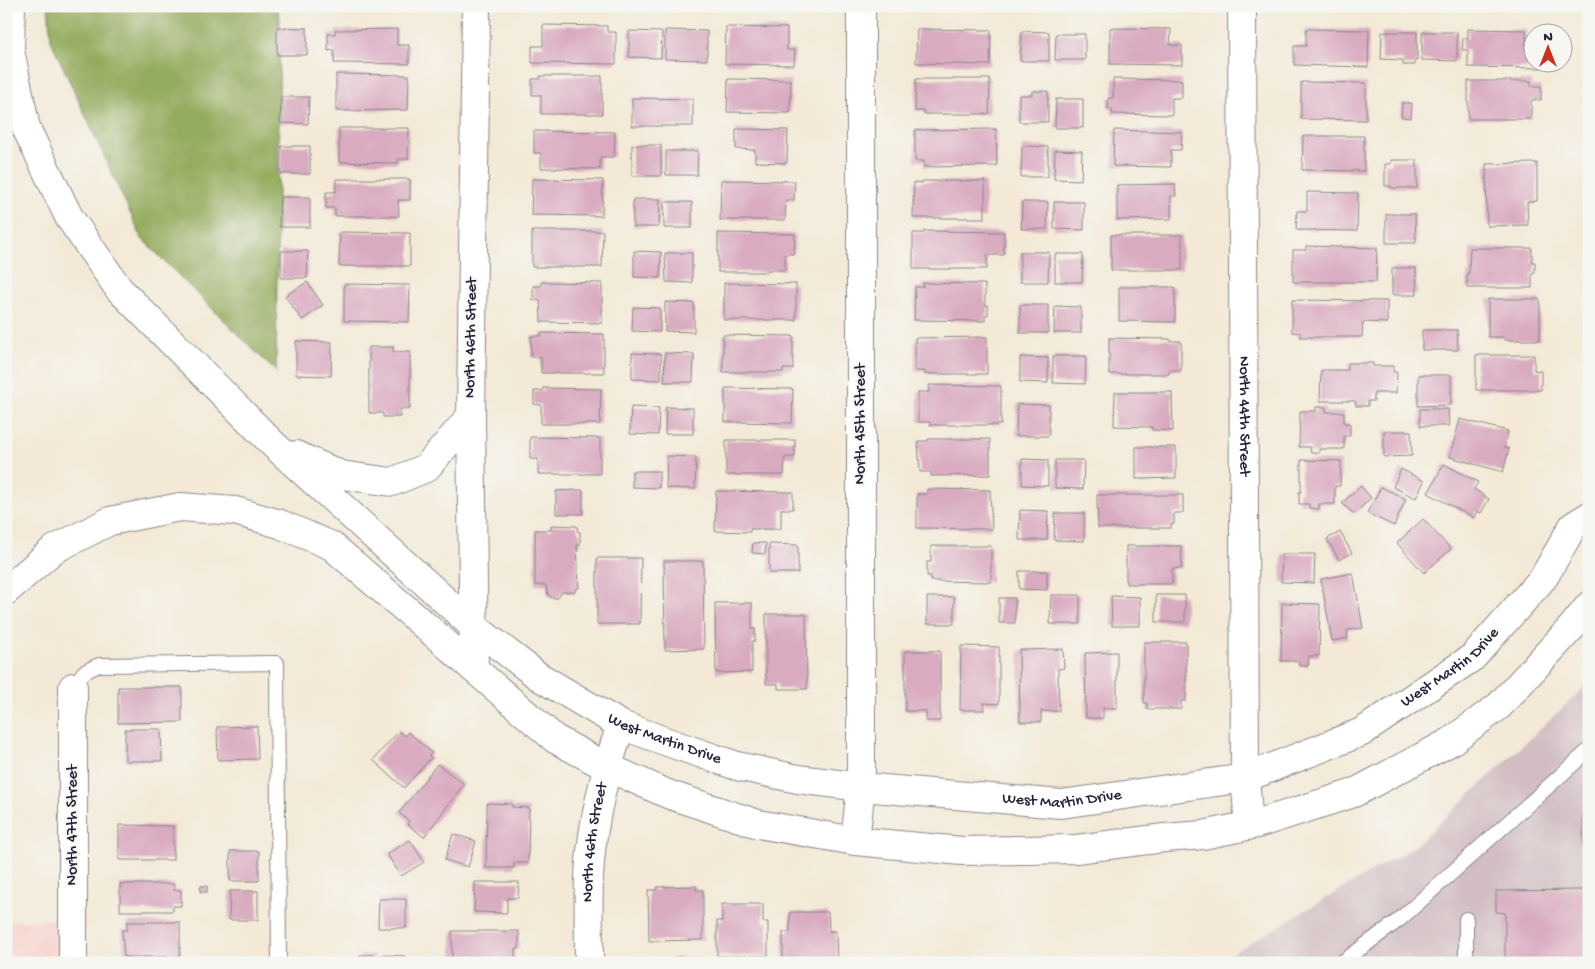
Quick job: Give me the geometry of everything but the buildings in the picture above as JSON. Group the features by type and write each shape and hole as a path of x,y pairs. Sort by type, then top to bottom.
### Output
{"main road":[{"name":"West Martin Drive","path":"11,6 10,50 26,128 69,217 119,289 274,445 472,626 538,676 621,725 737,766 798,779 861,787 1061,804 1245,778 1362,732 1473,657 1544,577 1573,526 1589,516"},
{"name":"North 46th Street","path":"474,670 471,416 476,6"},
{"name":"North 45th Street","path":"855,842 861,787 861,6"},
{"name":"North 44th Street","path":"1242,6 1245,778 1249,826"},
{"path":"274,445 340,475 392,482 426,468 471,416"},
{"path":"6,591 53,550 110,522 180,507 235,511 280,524 332,546 555,739 607,768 670,795 758,824 855,842 962,851 1076,848 1203,835 1249,826 1354,793 1450,742 1499,706 1589,606"},
{"name":"North 47th Street","path":"73,687 73,963"},
{"name":"North 46th Street","path":"589,963 589,877 595,826 607,768 621,725"}],"lane":[{"path":"73,687 84,672 99,665 277,663 279,963"},
{"path":"1341,963 1399,920 1589,750"},
{"path":"1466,919 1466,963"}],"shaded area":[{"path":"1589,683 1589,963 1216,963 1415,846"},
{"path":"84,918 84,963 6,963 6,922"}],"green space":[{"path":"48,6 277,7 280,19 276,372 142,239 51,41"}]}
